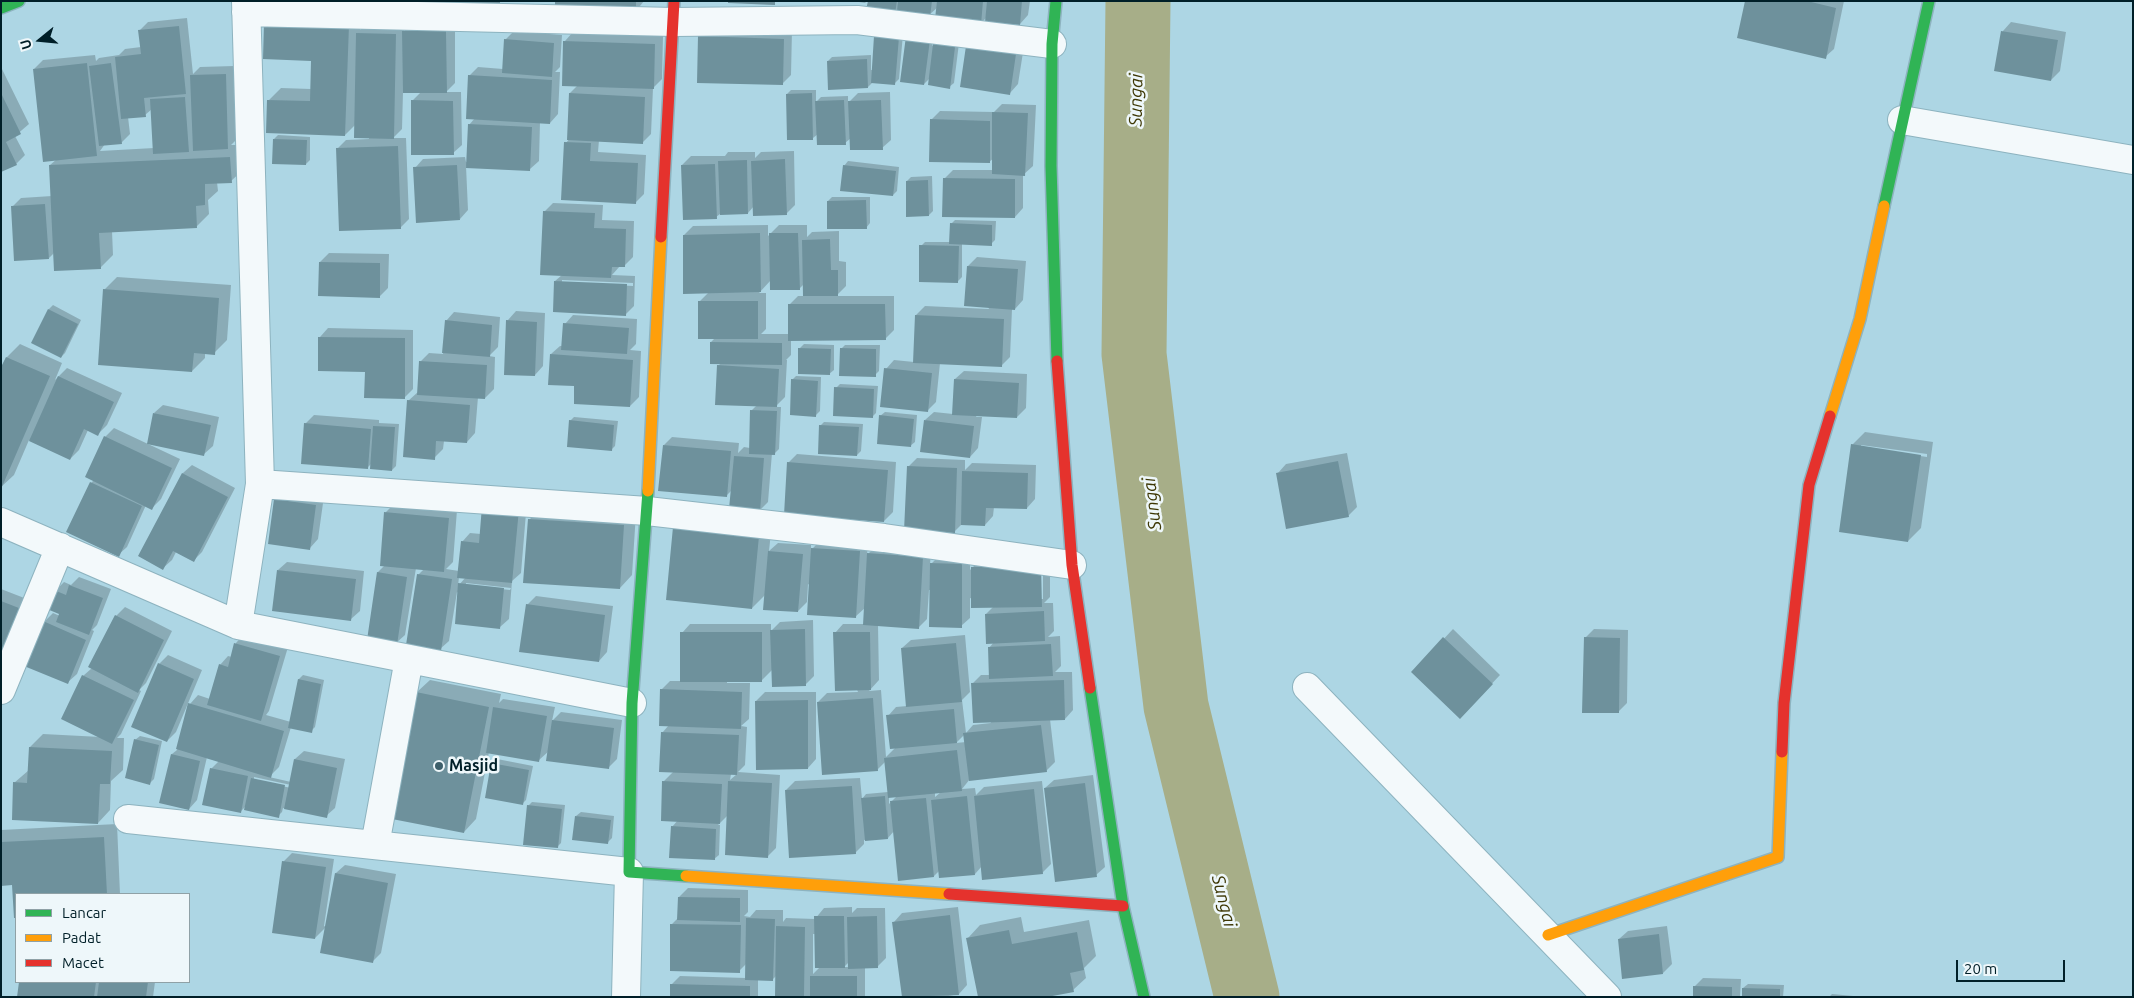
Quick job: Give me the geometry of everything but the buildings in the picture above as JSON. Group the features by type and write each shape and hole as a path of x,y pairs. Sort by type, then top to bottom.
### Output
{"street":[{"path":"1,8 20,1"},
{"path":"1056,1 1052,44 1051,166 1056,326 1072,565 1124,906 1144,997"},
{"path":"1548,935 1778,857 1784,703 1809,485 1860,319 1929,1"},
{"path":"238,624 260,484 246,6 674,12 858,20 1052,44"},
{"path":"626,997 632,703 647,511 674,12"},
{"path":"1902,120 2133,160"},
{"path":"260,484 647,511 884,538 1072,565"},
{"path":"1,522 238,624 632,703"},
{"path":"1,690 60,547"},
{"path":"375,845 409,659"},
{"path":"1306,687 1607,997"},
{"path":"128,819 630,872 1124,906"}],"waterway":[{"name":"Sungai","path":"1138,1 1134,354 1176,706 1247,997"}],"traffic: fast":[{"path":"1,8 19,1"},
{"path":"1056,1 1052,44 1051,166 1057,361"},
{"path":"1884,206 1929,1"},
{"path":"648,491 632,703 629,872 686,876"},
{"path":"1090,688 1123,906 1144,997"}],"traffic: slow":[{"path":"1830,416 1860,319 1884,206"},
{"path":"648,491 661,237"},
{"path":"1548,935 1778,857 1782,752"},
{"path":"686,876 949,894"}],"traffic: jam":[{"path":"661,237 674,1"},
{"path":"1057,361 1072,565 1090,688"},
{"path":"1782,752 1784,703 1809,485 1830,416"},
{"path":"949,894 1123,906"}],"place":[{"name":"Masjid","path":"439,766"}]}
